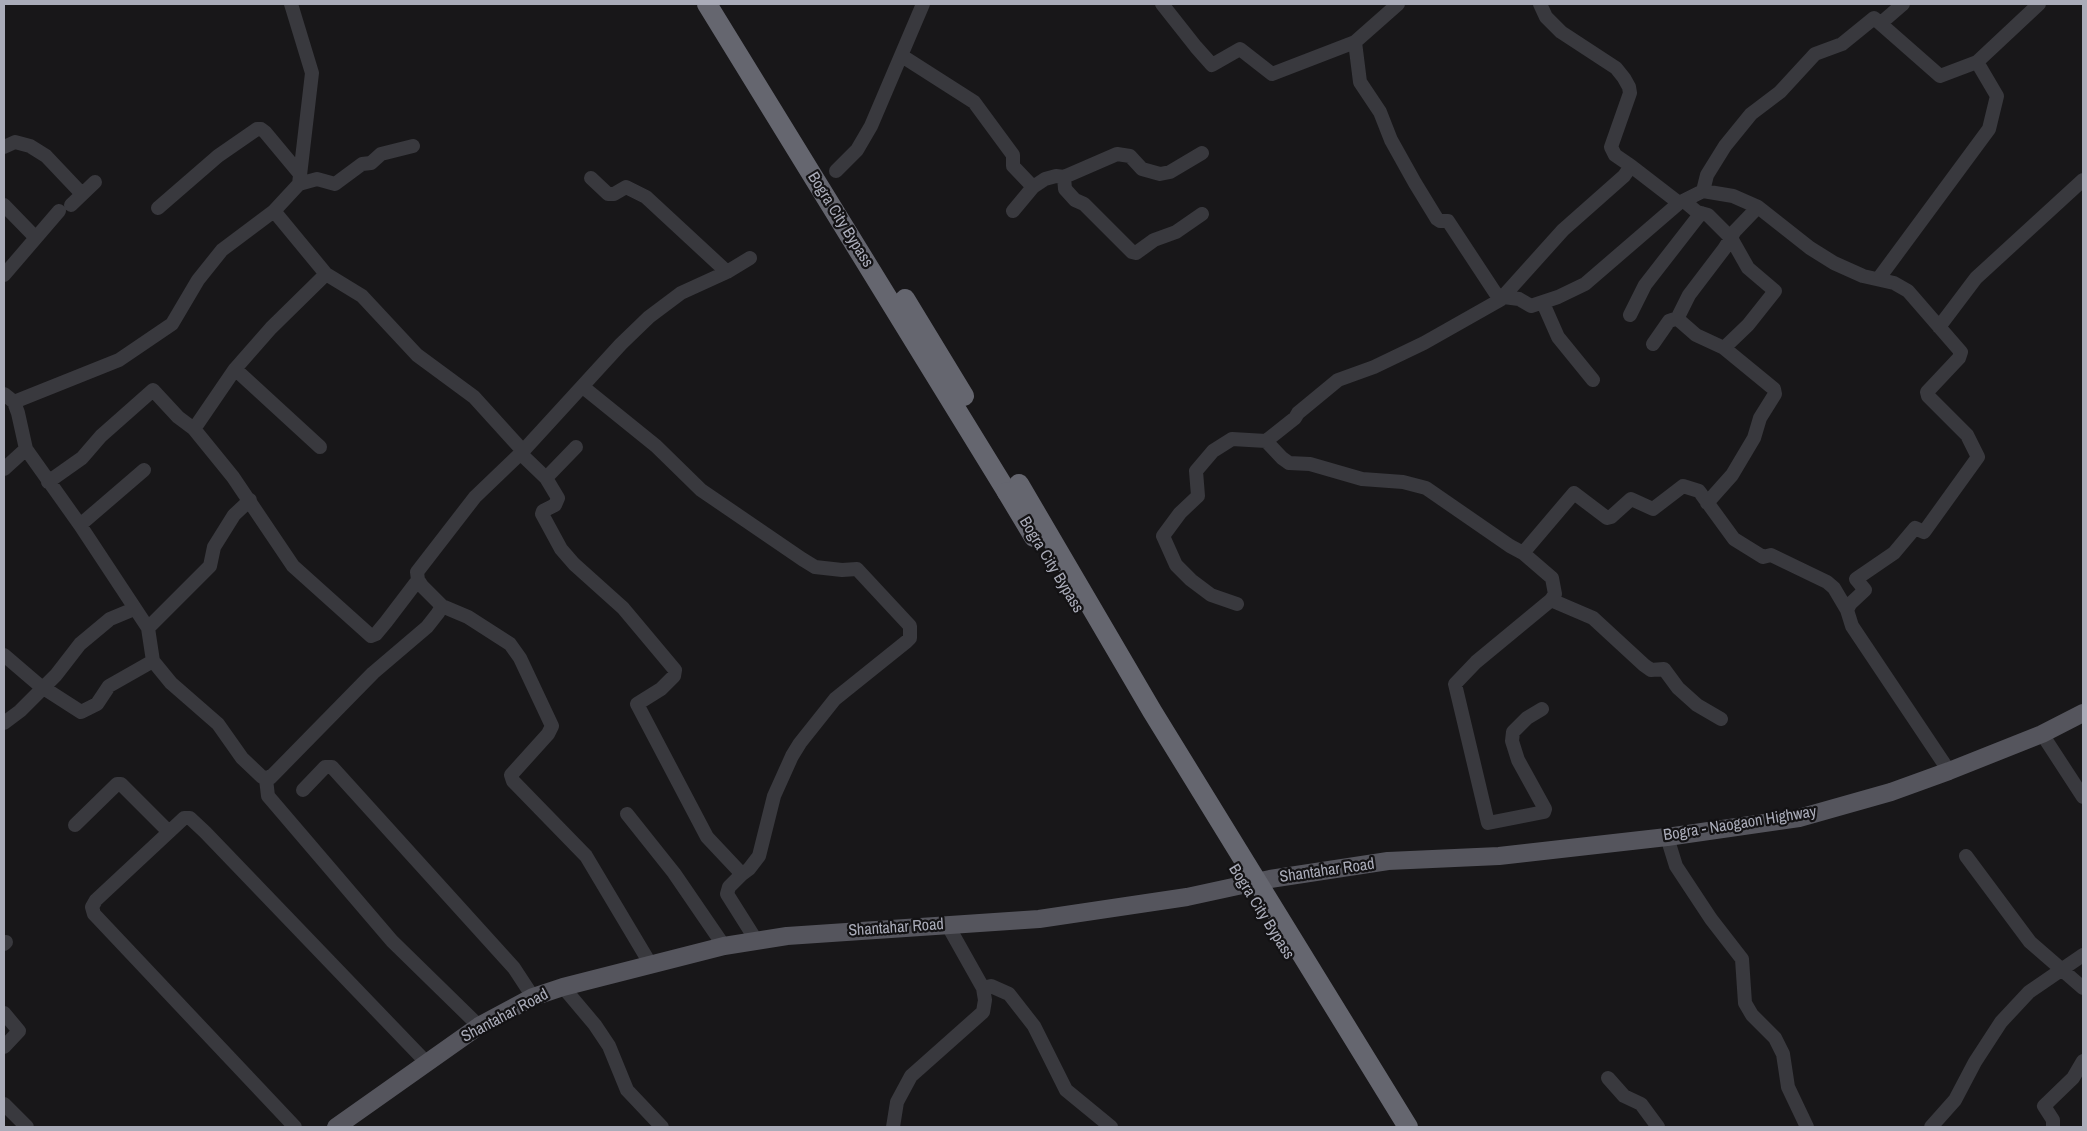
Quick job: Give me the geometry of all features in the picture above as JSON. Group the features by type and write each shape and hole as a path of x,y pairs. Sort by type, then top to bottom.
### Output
{"highway":[{"name":"Bogra City Bypass","path":"707,4 861,253 1013,488 1163,728 1408,1127"},
{"name":"Bogra City Bypass","path":"722,4 1013,488 1201,816 1395,1127"},
{"path":"861,253 867,292"}],"main road":[{"name":"Bogra - Naogaon Highway","path":"1499,856 1667,837 1799,818 1891,792 1949,771 2042,734 2083,714"},
{"name":"Shantahar Road","path":"336,1127 479,1026 533,997 563,987 724,946 787,936 1039,918 1187,896 1270,879 1388,862 1499,856"}],"street":[{"path":"291,4 312,73 300,179 274,211 222,250 198,280 172,324 119,360 9,398 23,428 26,449 80,525 148,628 153,661 171,683 218,724 242,758 266,779 268,796 392,941 479,1026"},
{"path":"836,171 857,150 866,134 902,56 923,4"},
{"path":"1162,4 1212,65 1240,49 1272,74 1355,42 1398,4"},
{"path":"1540,4 1546,18 1561,32 1616,68 1629,87 1630,94 1611,147 1615,155 1681,202 1701,213 1708,214 1731,238 1748,268 1775,291 1748,325 1724,348"},
{"path":"1881,23 1903,4"},
{"path":"1703,191 1708,175 1725,146 1751,114 1780,92 1815,54 1842,44 1874,18 1940,76 1977,62 2039,4"},
{"path":"1355,42 1360,82 1380,112 1391,140 1415,183 1437,219 1448,221 1502,299"},
{"path":"902,56 974,102 1013,155 1013,166 1033,187"},
{"path":"1879,278 1989,128 1997,96 1977,62"},
{"path":"158,208 218,156 261,128 300,179"},
{"path":"4,147 15,142 30,146 46,156 82,194"},
{"path":"300,179 317,179 335,184 362,164 371,163 381,154 413,146"},
{"path":"1013,211 1033,187 1045,179 1056,176 1064,177 1117,154 1130,156 1142,169 1160,174 1170,172 1202,153"},
{"path":"1237,604 1211,595 1191,580 1176,565 1163,536 1180,513 1198,496 1196,471 1213,451 1232,439 1266,441 1338,380 1374,367 1424,343 1502,299 1562,230 1624,176 1631,166"},
{"path":"1064,177 1066,189 1132,252 1136,253 1154,240 1176,232 1202,214"},
{"path":"591,178 608,194 614,194 626,187 646,197 727,272"},
{"path":"1940,327 1976,278 2083,180"},
{"path":"4,275 35,237 95,182"},
{"path":"1502,299 1519,299 1531,306 1543,303 1585,284 1681,202 1703,191 1733,196 1758,207 1810,248 1834,263 1863,276 1879,278 1908,290 1961,352 1959,358 1927,392 1928,396 1967,435 1978,457 1924,532 1915,528 1894,553 1856,579 1864,590 1850,604 1847,610"},
{"path":"4,205 35,237"},
{"path":"1653,344 1670,321 1678,318 1689,295 1734,232 1758,207"},
{"path":"274,211 326,274 362,296 417,354 474,397 546,478 558,498 555,505 543,511 542,514 561,549 574,564 623,608 675,670 674,676 661,689 637,704 707,838 741,875"},
{"path":"1630,315 1645,285 1701,213"},
{"path":"651,965 586,856 513,781 511,775 548,734 552,726 520,658 510,644 468,617 442,606 418,580 417,572 475,497 522,452 621,344 649,317 681,293 727,272 750,258"},
{"path":"194,429 236,369 271,328 326,274"},
{"path":"1543,303 1558,337 1593,380"},
{"path":"1678,318 1696,335 1724,348 1774,389 1775,394 1760,418 1754,438 1732,475 1707,503"},
{"path":"236,369 320,448"},
{"path":"583,387 656,446 701,490 802,559 816,566 842,570 857,569 910,626 910,638 835,699 792,756 774,796 759,856 749,869 729,887 727,894 756,940"},
{"path":"48,482 82,458 101,436 152,390 178,417 194,429 250,500 294,566 371,636 376,634 418,580"},
{"path":"1266,441 1289,463 1310,464 1362,479 1403,482 1426,488 1523,553 1552,578 1555,594 1551,600 1476,662 1455,684 1488,822 1544,812 1518,760 1512,740 1513,732 1527,718 1542,709"},
{"path":"546,478 576,448"},
{"path":"4,468 26,449"},
{"path":"80,525 144,470"},
{"path":"1523,553 1574,493 1607,518 1611,517 1631,499 1653,509 1683,486 1699,491 1734,539 1764,557 1771,555 1827,582 1834,588 1847,610 1852,626 1949,771"},
{"path":"148,628 210,566 214,547 234,515 250,500"},
{"path":"1551,600 1593,618 1644,665 1651,670 1664,669 1678,688 1697,705 1721,719"},
{"path":"266,779 275,775 373,674 426,627 442,606"},
{"path":"4,723 20,711 43,688 80,644 110,619 134,609"},
{"path":"4,654 43,688 81,712 98,704 109,686 153,661"},
{"path":"2042,734 2083,797"},
{"path":"303,790 326,767 332,767 514,968 533,997"},
{"path":"75,826 117,784 121,784 168,831"},
{"path":"627,814 674,873 724,946"},
{"path":"295,1127 94,914 92,907 96,900 184,818 190,818 426,1062"},
{"path":"1667,837 1676,866 1711,919 1742,959 1745,1003 1752,1015 1774,1038 1784,1054 1788,1087 1807,1127"},
{"path":"1966,856 2030,942 2083,988"},
{"path":"893,1127 897,1102 911,1076 983,1012 985,1000 983,988 947,924"},
{"path":"1931,1127 1955,1100 1975,1062 2001,1022 2029,992 2083,955"},
{"path":"983,988 991,986 1009,994 1034,1026 1066,1090 1111,1127"},
{"path":"563,987 594,1024 609,1046 627,1090 662,1127"},
{"path":"4,1013 19,1031 4,1047"},
{"path":"2053,1127 2053,1120 2044,1106 2073,1078 2083,1061"},
{"path":"1608,1078 1624,1096 1641,1104 1658,1127"},
{"path":"4,1104 27,1127"}]}
